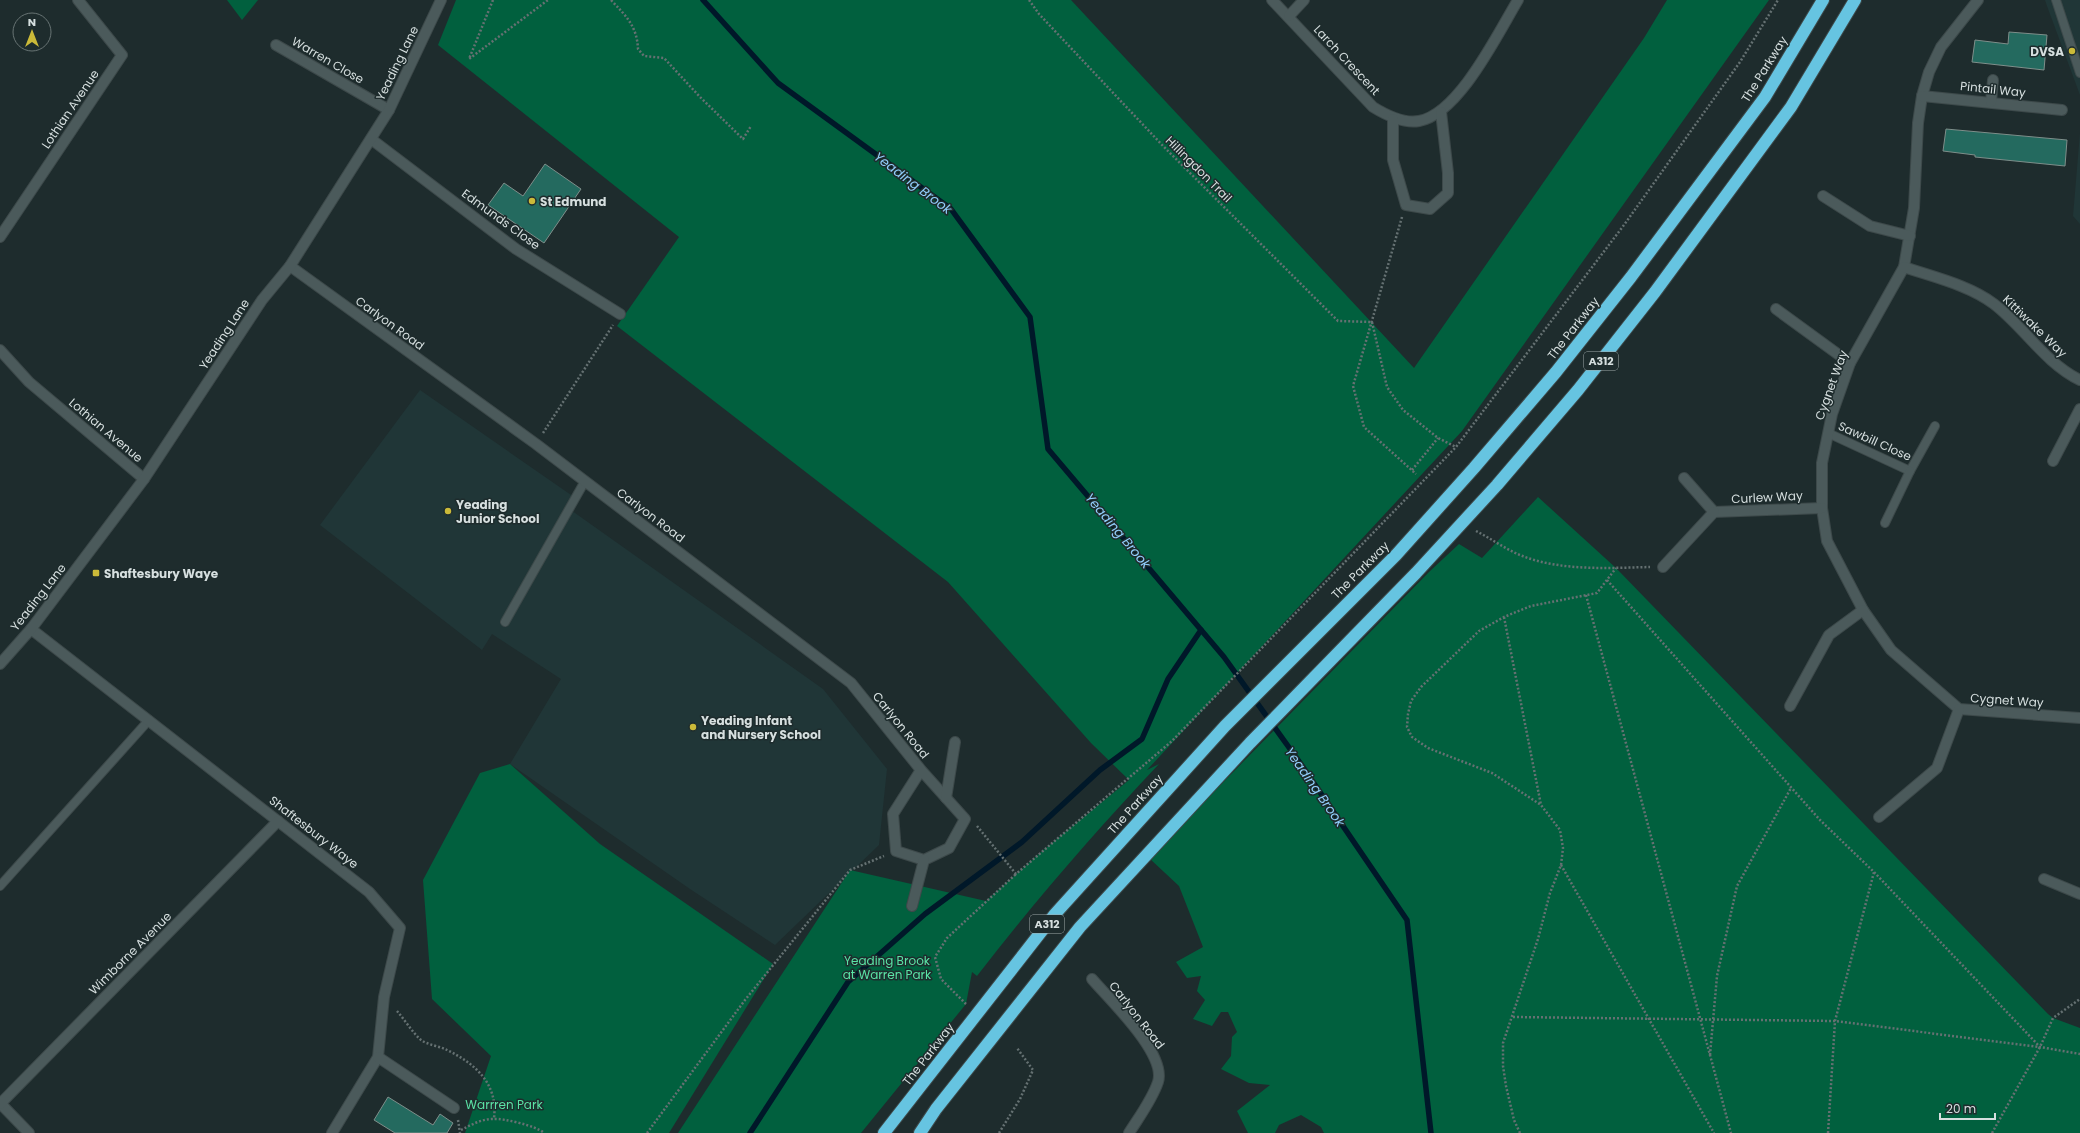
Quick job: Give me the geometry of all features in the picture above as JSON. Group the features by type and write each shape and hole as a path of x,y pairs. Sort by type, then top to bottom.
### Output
{"highway":[{"name":"The Parkway","path":"884,1133 1055,914 1225,726 1279,670 1396,555 1474,468 1556,372 1631,277 1765,97 1823,0"},
{"name":"A312","path":"920,1133 936,1109 1080,927 1250,743 1426,562 1497,485 1578,390 1655,292 1791,108 1855,0"}],"street":[{"name":"Lothian Avenue","path":"0,237 122,55 78,0"},
{"name":"Yeading Lane","path":"0,664 31,629 144,479 262,300 290,266 389,110 441,0"},
{"name":"Larch Crescent","path":"1272,0 1289,16 1373,108 1393,118 1419,122 1441,112 1473,76 1518,0"},
{"path":"1289,16 1304,0"},
{"name":"Cygnet Way","path":"1978,0 1941,47 1929,72 1922,96 1918,123 1914,208 1904,267 1850,363 1832,414 1822,463 1822,508 1827,541 1863,610 1891,650 1959,710 2080,718"},
{"name":"Warren Close","path":"276,45 389,110"},
{"path":"1991,102 1993,80"},
{"name":"Pintail Way","path":"1922,96 2062,110"},
{"path":"1393,118 1394,160 1406,205 1430,209 1448,193 1448,173 1441,112"},
{"name":"Edmunds Close","path":"371,139 516,248 620,314"},
{"path":"1822,196 1870,226 1910,236"},
{"name":"Carlyon Road","path":"290,266 536,444 851,683 921,770 965,819"},
{"name":"Kittiwake Way","path":"1904,267 1951,283 1993,303 2009,317 2059,368 2080,380"},
{"path":"1776,309 1850,363"},
{"name":"Lothian Avenue","path":"0,350 29,382 144,479"},
{"path":"2053,461 2080,409"},
{"path":"1663,567 1714,512 1684,478"},
{"name":"Curlew Way","path":"1714,512 1822,508"},
{"path":"1790,706 1829,635 1863,610"},
{"name":"Shaftesbury Waye","path":"31,629 369,892 400,928 384,997 378,1057 332,1133"},
{"path":"1879,817 1937,768 1959,710"},
{"path":"946,798 955,742"},
{"path":"921,770 892,814 896,851 924,860 949,848 965,819"},
{"name":"Wimborne Avenue","path":"0,1103 278,821"},
{"path":"912,906 924,860"},
{"path":"2044,879 2080,894"},
{"name":"Carlyon Road","path":"1092,979 1151,1049 1158,1067 1158,1082 1129,1133"},
{"path":"378,1057 454,1108"},
{"path":"0,1103 29,1133"}],"lane":[{"path":"2056,0 2080,73"},
{"name":"Sawbill Close","path":"1828,433 1910,471 1935,426"},
{"path":"1885,523 1910,471"},
{"path":"505,622 585,481"},
{"path":"0,886 149,720"}],"path":[{"path":"493,0 469,59 548,0"},
{"path":"611,0 627,15 637,37 638,49 644,56 664,58 700,97 743,139 751,126"},
{"name":"Hillingdon Trail","path":"1029,0 1039,14 1164,147 1338,321 1372,322"},
{"path":"966,1004 941,979 935,957 947,938 1016,874 1125,783 1208,706 1456,447 1624,225 1740,62 1778,0"},
{"path":"1406,205 1353,386 1364,427 1416,474"},
{"path":"536,444 620,314"},
{"path":"1372,322 1387,387 1403,410 1438,438 1456,447"},
{"path":"1412,470 1438,438"},
{"path":"1476,531 1524,556 1552,565 1616,568 1663,567"},
{"path":"1520,1133 1514,1120 1503,1066 1503,1043 1538,939 1550,893 1561,865 1563,848 1560,830 1541,805 1492,773 1428,748 1412,737 1407,727 1408,714 1412,701 1421,687 1479,631 1504,617 1530,606 1597,593 1616,568"},
{"path":"1607,580 1820,820 1874,872 2040,1047"},
{"path":"1586,596 1731,1133"},
{"path":"1504,617 1541,805"},
{"path":"1710,1057 1718,976 1737,886 1792,788"},
{"path":"965,819 978,827 1016,874"},
{"path":"647,1133 745,1000 850,870 896,851"},
{"path":"1561,865 1714,1133"},
{"path":"1828,1133 1835,1021 1874,872"},
{"path":"384,997 422,1040 471,1063 489,1084 495,1106 494,1118"},
{"path":"1992,1133 2040,1047 2053,1018 2080,999"},
{"path":"1513,1017 1835,1021 2040,1047 2080,1054"},
{"path":"999,1133 1020,1098 1033,1070 1017,1048"},
{"path":"461,1130 475,1122 494,1118 527,1125 544,1133"}],"shaded area":[{"name":"DVSA","path":"2045,0 2080,0 2080,95 2047,6"},
{"path":"2080,133 2080,224 2073,216"},
{"name":"Yeading Infant and Nursery School","path":"420,390 574,497 568,508 823,689 887,769 879,845 775,945 690,889 510,764 561,679 492,634 482,650 320,525"}],"green space":[{"path":"227,0 258,0 242,20"},
{"name":"Yeading Brook at Warren Park","path":"456,0 1071,0 1414,368 1644,38 1667,0 1769,0 1462,431 1147,770 1159,764 1065,868 1020,921 977,976 972,972 966,1004 861,1133 678,1133 850,870 986,901 1041,852 1129,780 1091,743 948,582 617,326 679,237 438,45"},
{"path":"1538,497 1616,568 2048,1014 2053,1018 2080,1028 2080,1133 1324,1133 1321,1127 1301,1115 1279,1125 1275,1133 1248,1133 1237,1111 1270,1085 1249,1083 1221,1069 1231,1056 1232,1037 1237,1032 1228,1012 1221,1012 1212,1026 1193,1019 1205,1000 1197,991 1201,976 1187,978 1176,962 1203,947 1179,886 1149,858 1429,572 1459,544 1482,558"},
{"name":"Warrren Park","path":"510,764 600,844 773,964 669,1133 465,1133 491,1056 432,999 423,880 480,773"}],"building":[{"path":"2009,32 2047,35 2044,70 1972,62 1975,40 2008,44"},
{"path":"1946,129 2067,140 2065,166 1975,157 1975,155 1943,151"},
{"name":"St Edmund","path":"545,164 581,189 544,243 488,205 504,183 523,196"},
{"path":"388,1097 433,1125 440,1114 453,1123 447,1133 395,1133 374,1120"}],"waterway":[{"name":"Yeading Brook","path":"703,0 778,83 951,209 1030,317 1048,449 1224,657 1298,760 1407,920 1431,1133"},
{"path":"750,1133 848,982 925,914 1022,842 1100,770 1142,739 1168,679 1201,630"}],"place":[{"name":"DVSA","path":"2072,51"},
{"name":"St Edmund","path":"532,201"},
{"name":"Yeading Junior School","path":"448,511"},
{"name":"Shaftesbury Waye","path":"96,573"},
{"name":"Yeading Infant and Nursery School","path":"693,727"}]}
